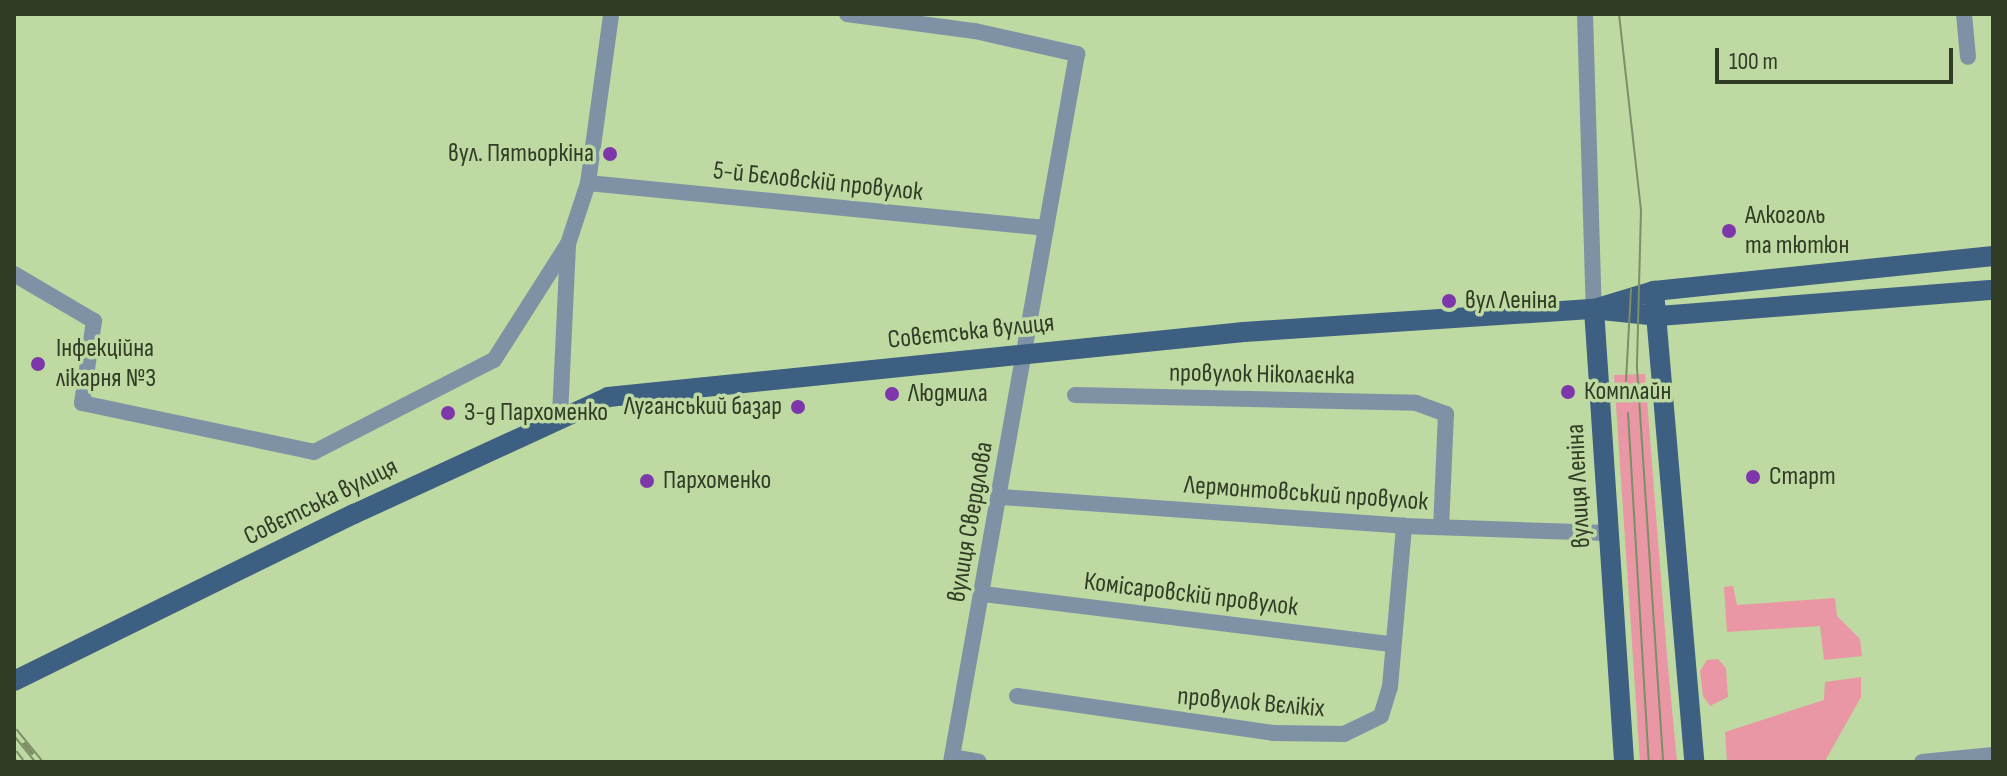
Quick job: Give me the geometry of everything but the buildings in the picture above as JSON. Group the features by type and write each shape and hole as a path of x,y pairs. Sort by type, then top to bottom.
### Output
{"main road":[{"name":"Совєтська вулиця","path":"14,681 560,415 608,397 1024,352 1594,309 1654,291 1993,256"},
{"path":"1594,309 1659,316 1993,290"},
{"path":"1654,291 1659,316 1694,762"},
{"name":"вулиця Леніна","path":"1594,309 1624,762"}],"street":[{"path":"14,274 94,321 82,403 314,452 494,360 568,244 588,183 611,14"},
{"path":"847,14 976,22"},
{"name":"вулиця Леніна","path":"1585,14 1594,309"},
{"path":"1964,14 1968,57"},
{"name":"вулиця Свердлова","path":"952,759 1002,497 1043,228 1077,54 976,22"},
{"name":"5-й Бєловскій провулок","path":"588,183 1043,228"},
{"path":"560,415 568,244"},
{"name":"провулок Ніколаєнка","path":"1075,395 1416,403 1446,414 1441,527"},
{"name":"Лермонтовський провулок","path":"1002,497 1404,526 1607,533"},
{"name":"провулок Вєлікіх","path":"1017,696 1273,733 1344,734 1381,716 1393,644 1404,526"},
{"name":"Комісаровскій провулок","path":"983,594 1393,644"},
{"path":"1922,762 1993,755"},
{"path":"952,759 979,762"}],"shaded area":[{"path":"1645,374 1677,762 1640,762 1614,375"},
{"path":"1733,586 1737,605 1835,598 1837,616 1860,639 1862,656 1824,660 1820,626 1727,632 1724,587"},
{"path":"1718,659 1726,668 1728,697 1710,706 1703,696 1700,671 1707,660"},
{"path":"1861,677 1861,697 1825,761 1727,762 1725,732 1824,700 1825,682"}],"tram line":[{"path":"1619,14 1641,210 1637,368 1663,762"},
{"path":"1626,381 1631,289"},
{"path":"1628,413 1649,762"}],"railway":[{"path":"14,731 39,762"},
{"path":"14,753 21,762"}],"place":[{"name":"вул. Пятьоркіна","path":"610,154"},
{"name":"Алкоголь та тютюн","path":"1729,231"},
{"name":"вул Леніна","path":"1449,301"},
{"name":"Інфекційна лікарня №3","path":"38,364"},
{"name":"Комплайн","path":"1568,392"},
{"name":"Людмила","path":"892,394"},
{"name":"Луганський базар","path":"798,407"},
{"name":"З-д Пархоменко","path":"448,413"},
{"name":"Старт","path":"1753,477"},
{"name":"Пархоменко","path":"647,481"}]}
